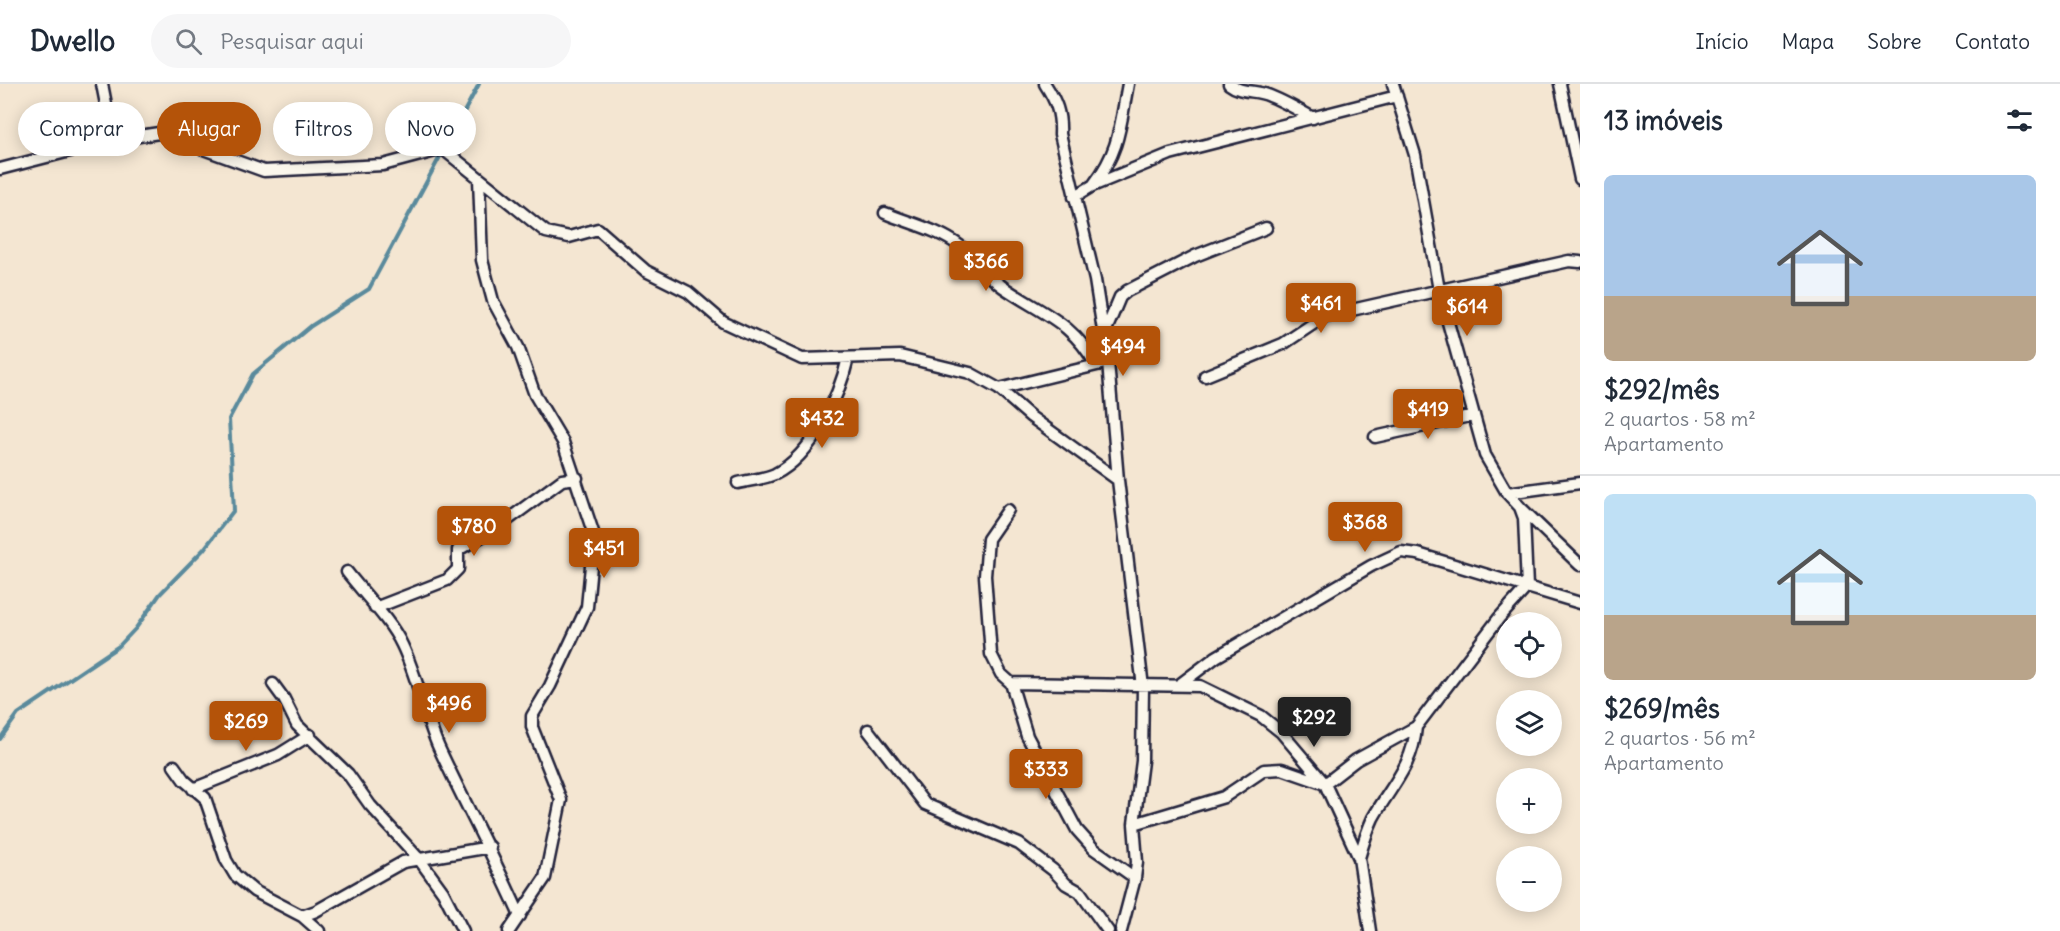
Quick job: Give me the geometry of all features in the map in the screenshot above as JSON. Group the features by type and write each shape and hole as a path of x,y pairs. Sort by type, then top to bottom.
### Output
{"street":[{"path":"102,84 106,102"},
{"path":"1045,84 1057,102 1061,120 1060,134 1095,280 1104,335 1118,480 1143,687 1142,760 1134,824 1135,878 1121,931"},
{"path":"1092,186 1110,163 1116,150 1128,84"},
{"path":"1229,84 1240,91 1259,92 1271,96 1313,118"},
{"path":"1393,84 1415,155 1439,290 1485,455 1508,493 1520,507 1580,565"},
{"path":"1560,84 1580,179"},
{"path":"1074,197 1092,186 1170,154 1397,96"},
{"path":"145,135 159,133 264,171 383,165 444,149 502,196 526,219 546,232 559,237 579,235 592,229 598,229 646,271 675,284 723,322 760,341 802,359 900,356 970,373 999,389 1031,417 1118,480"},
{"path":"0,169 51,156"},
{"path":"478,178 482,260 493,301 518,347 535,395 563,442 577,478 594,535 587,608 550,686 532,716 532,727 561,800 545,878 509,931"},
{"path":"481,209 490,200 502,196"},
{"path":"885,213 940,235 959,246 1000,285 1071,331 1085,345 1096,365"},
{"path":"1104,335 1120,297 1127,291 1195,256 1266,228"},
{"path":"1204,376 1283,344 1325,316 1579,260"},
{"path":"738,483 772,476 782,470 811,439 828,415 839,393 848,358"},
{"path":"999,389 1108,362"},
{"path":"1375,437 1474,414"},
{"path":"375,608 447,580 458,569 458,550 498,527 562,480 577,478"},
{"path":"1508,493 1580,483"},
{"path":"1325,784 1356,760 1416,727 1499,618 1527,587 1526,526 1520,507"},
{"path":"1008,510 988,539 985,576 991,654 1001,674 1011,683 1027,736 1077,830 1094,849 1135,878"},
{"path":"1179,685 1216,657 1371,566 1401,552 1418,554 1580,603"},
{"path":"347,572 401,642 418,680 425,712 439,748 490,846 520,916"},
{"path":"1011,683 1143,687 1200,686 1261,716 1281,732 1325,784 1359,858 1370,931"},
{"path":"273,684 284,699 291,718 348,774 370,805 418,859 443,892 463,931"},
{"path":"1359,858 1374,818 1415,748 1416,727"},
{"path":"868,730 925,804 932,809 950,814 1019,844 1053,870 1066,884 1080,892 1108,931"},
{"path":"193,789 278,755 310,735"},
{"path":"174,766 193,789 205,798 226,860 235,875 254,891 302,916 318,930"},
{"path":"1134,824 1224,797 1264,770 1282,769 1325,784"},
{"path":"302,916 316,911 392,867 418,859 490,846"},
{"path":"316,911 318,930"}],"waterway":[{"path":"0,739 18,714 119,646 136,628 160,594 204,549 234,510 229,419 253,374 311,326 369,289 479,84"}]}
